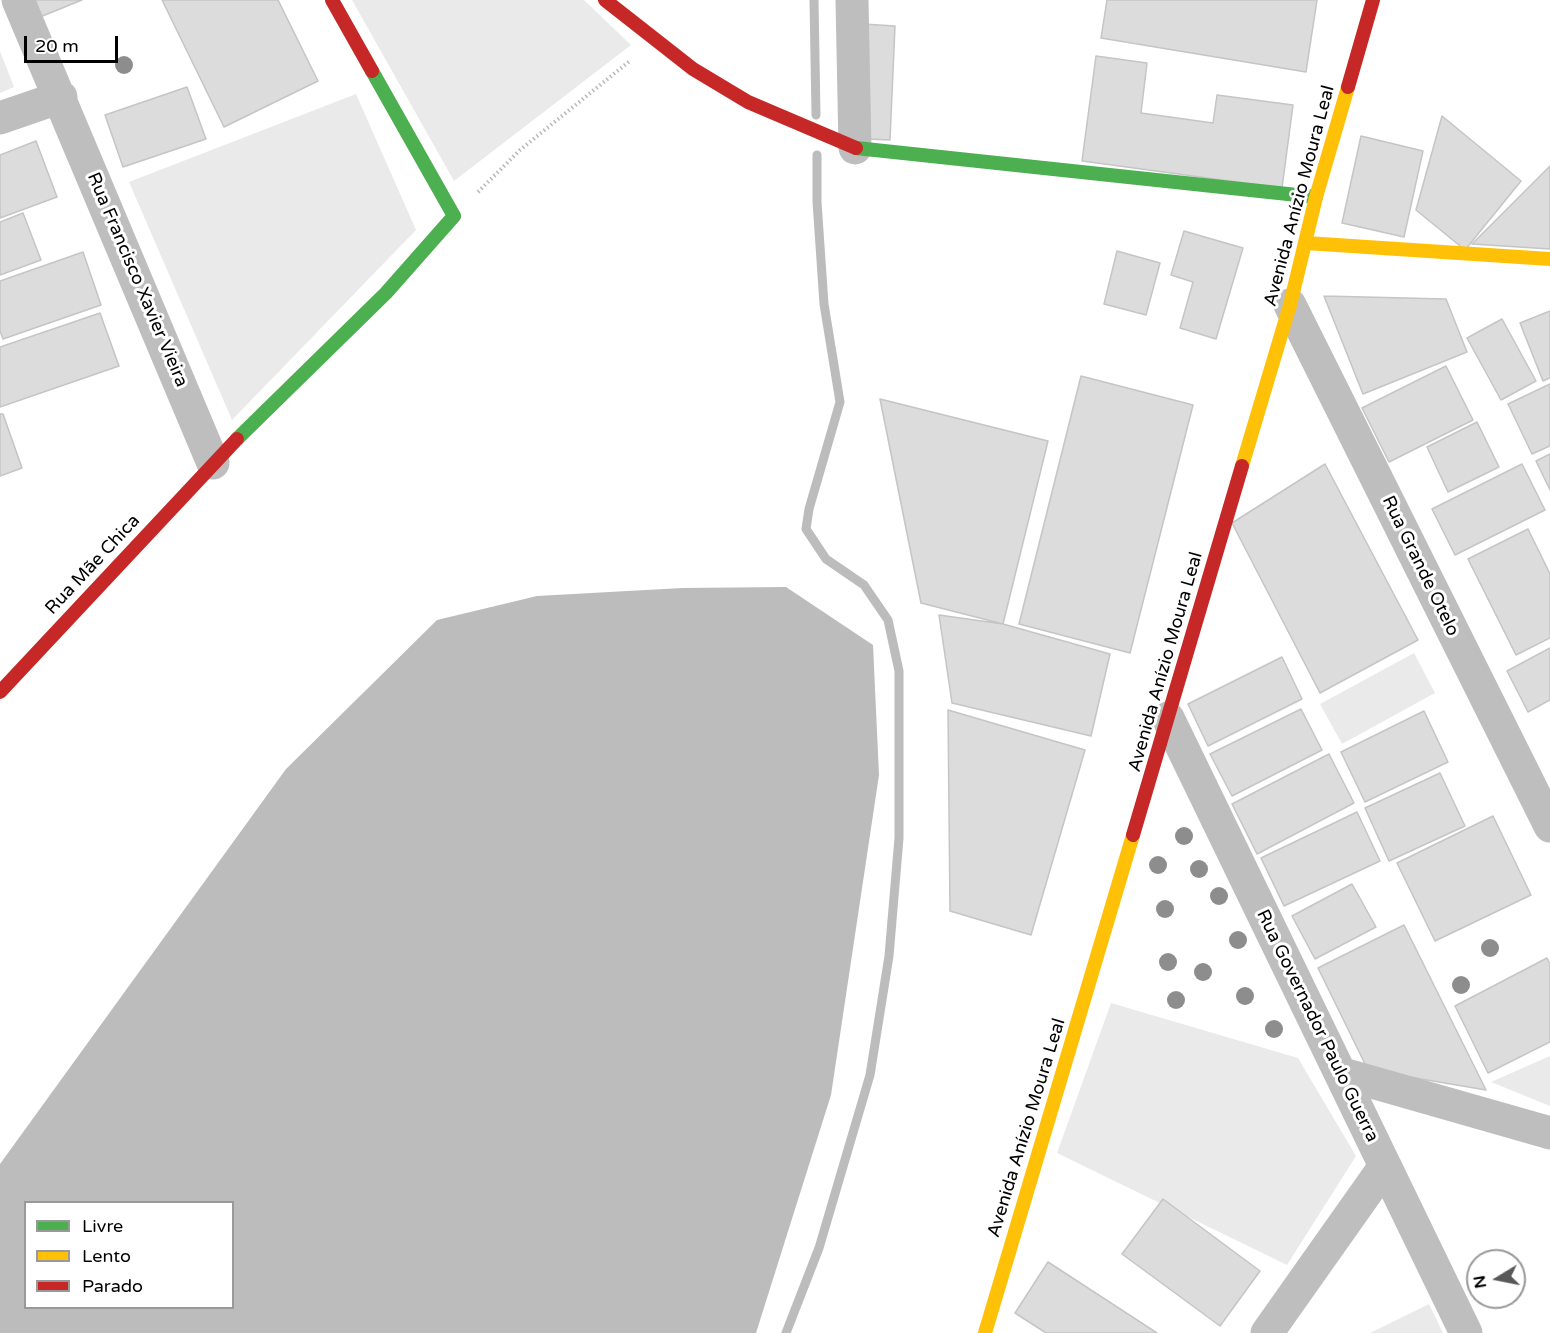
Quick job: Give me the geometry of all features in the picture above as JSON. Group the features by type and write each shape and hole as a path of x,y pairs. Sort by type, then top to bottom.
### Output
{"street":[{"name":"Rua Francisco Xavier Vieira","path":"18,0 61,97 213,463"},
{"path":"333,0 454,216"},
{"path":"605,0 693,69 748,102 855,148 1316,197"},
{"path":"852,0 855,148"},
{"name":"Avenida Anízio Moura Leal","path":"985,1333 1290,305 1316,197 1373,0"},
{"path":"0,118 61,97"},
{"name":"Rua Mãe Chica","path":"0,692 213,463 386,293 454,216"},
{"path":"1306,243 1550,259"},
{"name":"Rua Grande Otelo","path":"1290,305 1550,826"},
{"name":"Rua Governador Paulo Guerra","path":"1168,718 1466,1333"},
{"path":"1340,1073 1550,1133"},
{"path":"1267,1333 1385,1166"}],"path":[{"path":"454,216 520,150 612,73 657,42"}],"shaded area":[{"path":"352,0 584,0 631,45 454,181"},
{"path":"0,51 14,87 0,93"},
{"path":"356,94 416,230 232,420 129,182"},
{"path":"786,587 873,645 879,775 831,1095 756,1333 0,1333 0,1164 286,769 437,620 537,596 682,588"},
{"path":"1414,653 1435,693 1342,744 1320,704"},
{"path":"1111,1003 1298,1058 1356,1156 1287,1265 1057,1153"},
{"path":"1550,1056 1550,1106 1491,1082"},
{"path":"1429,1304 1443,1333 1370,1333"}],"building":[{"path":"27,0 82,0 35,19"},
{"path":"162,0 278,0 318,81 224,127"},
{"path":"1107,0 1317,0 1306,72 1101,38"},
{"path":"863,24 895,26 890,140 867,139"},
{"path":"1096,56 1147,63 1141,113 1213,123 1217,95 1293,105 1282,188 1082,161"},
{"path":"187,87 206,139 123,167 105,115"},
{"path":"1442,116 1521,181 1465,250 1416,210"},
{"path":"1361,136 1423,151 1404,237 1342,223"},
{"path":"36,141 57,197 0,218 0,155"},
{"path":"1550,166 1550,249 1472,244"},
{"path":"23,213 41,260 0,275 0,222"},
{"path":"1184,231 1243,248 1216,339 1180,328 1193,282 1171,275"},
{"path":"1117,251 1160,263 1146,315 1104,304"},
{"path":"83,252 101,305 3,339 0,331 0,281"},
{"path":"1324,296 1446,299 1467,352 1363,394"},
{"path":"1550,311 1550,378 1543,381 1520,323"},
{"path":"100,313 119,366 0,407 0,347"},
{"path":"1502,319 1536,381 1501,400 1467,338"},
{"path":"1446,366 1473,420 1389,462 1362,408"},
{"path":"1081,376 1193,405 1130,653 1019,624"},
{"path":"1550,384 1550,446 1532,454 1508,404"},
{"path":"880,399 1048,441 1003,624 921,603"},
{"path":"0,414 3,414 22,468 0,476"},
{"path":"1477,422 1499,467 1448,492 1427,447"},
{"path":"1550,454 1550,490 1536,461"},
{"path":"1325,464 1418,640 1320,693 1232,523"},
{"path":"1522,464 1545,510 1455,555 1432,509"},
{"path":"1528,529 1550,574 1550,638 1516,655 1468,559"},
{"path":"939,615 1003,624 1110,654 1091,736 952,703"},
{"path":"1550,648 1550,700 1528,712 1507,671"},
{"path":"1282,657 1302,699 1208,746 1188,704"},
{"path":"1301,709 1322,750 1232,796 1210,754"},
{"path":"948,710 1085,750 1031,935 950,911"},
{"path":"1424,711 1448,762 1365,802 1341,752"},
{"path":"1329,754 1354,803 1257,854 1232,804"},
{"path":"1440,773 1465,826 1389,861 1365,808"},
{"path":"1357,812 1380,861 1284,906 1261,858"},
{"path":"1493,816 1531,895 1435,941 1397,863"},
{"path":"1352,884 1376,927 1315,959 1292,916"},
{"path":"1404,925 1486,1090 1368,1070 1318,968"},
{"path":"1547,958 1550,964 1550,1042 1488,1073 1455,1006"},
{"path":"1163,1199 1260,1271 1220,1326 1122,1254"},
{"path":"1048,1262 1157,1333 1046,1333 1015,1313"}],"waterway":[{"path":"814,0 816,115"},
{"path":"786,1333 819,1248 870,1075 889,956 899,838 899,671 888,620 864,585 826,559 806,529 809,509 840,402 824,304 817,202 817,155"}],"traffic: fast":[{"path":"237,439 386,293 454,216 372,71"},
{"path":"856,148 1316,197"}],"traffic: slow":[{"path":"1242,466 1290,305 1316,197 1348,87"},
{"path":"1306,243 1550,259"},
{"path":"985,1333 1133,835"}],"traffic: jam":[{"path":"332,0 372,71"},
{"path":"605,0 693,69 748,102 856,148"},
{"path":"1348,87 1373,0"},
{"path":"0,692 237,439"},
{"path":"1133,835 1242,466"}]}
